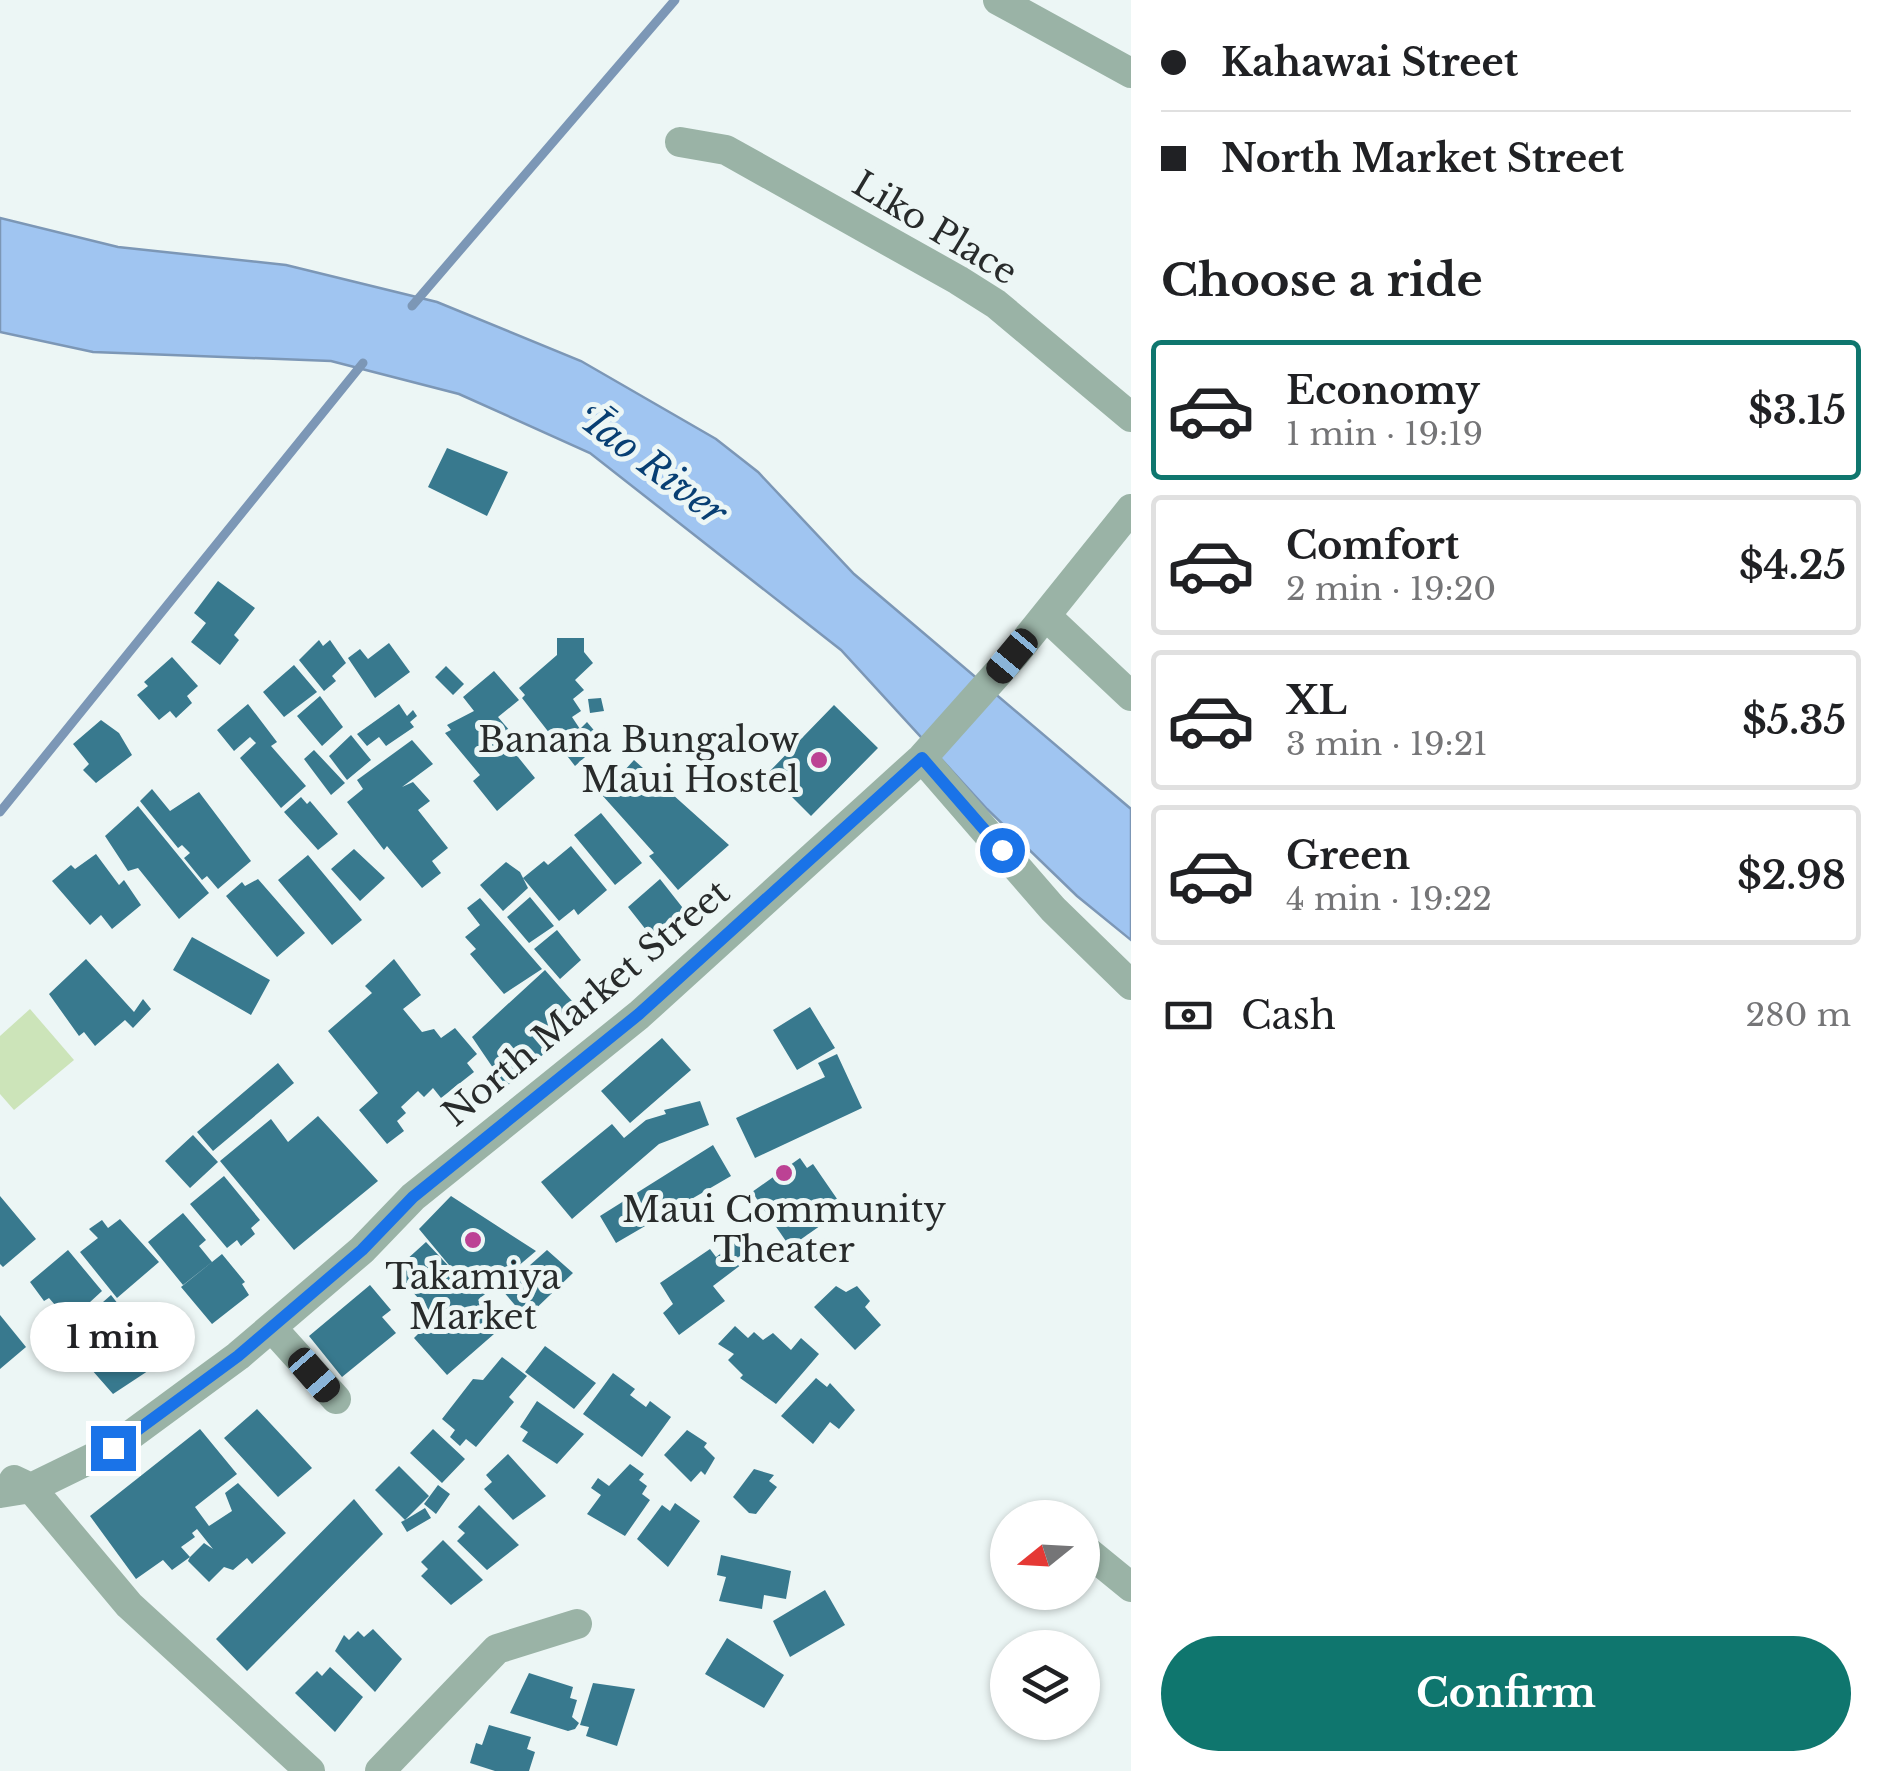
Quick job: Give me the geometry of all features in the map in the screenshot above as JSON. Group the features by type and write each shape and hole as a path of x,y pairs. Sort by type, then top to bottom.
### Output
{"street":[{"path":"998,0 1131,73"},
{"name":"Liko Place","path":"680,142 726,150 958,280 996,304 1131,416"},
{"name":"North Market Street","path":"0,1493 32,1488 113,1448 272,1328 362,1250 413,1197 639,1014 922,758 1046,616 1131,509"},
{"path":"1046,616 1131,696"},
{"path":"922,758 1053,909 1131,985"},
{"path":"272,1328 336,1399"},
{"path":"0,1475 32,1488 129,1605 310,1771"},
{"path":"1100,1561 1131,1587"},
{"path":"380,1771 497,1649 577,1624"}],"green space":[{"path":"30,1009 74,1060 14,1110 0,1094 0,1036"}],"water":[{"name":"ʻĪao River","path":"0,218 118,247 286,265 437,302 581,361 716,439 758,472 854,574 1131,809 1131,940 1077,896 987,809 841,650 590,453 459,394 331,361 93,352 0,332"}],"building":[{"path":"447,448 508,472 487,516 428,487"},
{"path":"218,581 255,608 234,635 239,640 220,665 191,642 206,623 194,613"},
{"path":"557,638 584,638 584,652 593,663 575,680 584,690 573,699 581,711 572,717 580,729 587,722 603,741 575,766 522,698 525,695 519,688 557,655"},
{"path":"319,640 323,646 330,640 346,663 332,676 336,681 324,691 299,660"},
{"path":"389,643 410,672 375,698 348,658 360,649 368,659"},
{"path":"172,657 198,686 187,696 192,703 176,718 170,711 159,720 137,695 148,686 144,682"},
{"path":"294,665 317,692 284,717 263,692"},
{"path":"446,666 464,684 453,695 435,677"},
{"path":"494,671 519,700 498,717 522,745 514,752 535,778 497,811 473,781 480,775 445,733 451,730 447,725 474,711 463,697"},
{"path":"320,696 343,727 322,746 297,716"},
{"path":"601,698 604,711 590,713 588,699"},
{"path":"248,704 277,742 271,746 306,786 281,808 240,758 256,743 250,737 234,751 217,730"},
{"path":"399,704 407,716 413,710 417,716 410,722 414,727 386,746 379,737 367,746 357,734"},
{"path":"834,705 878,748 811,816 768,773"},
{"path":"101,720 119,733 132,755 96,783 83,770 89,764 73,744"},
{"path":"351,735 371,760 347,780 329,756"},
{"path":"412,740 433,764 402,787 413,782 430,801 418,810 448,848 432,861 441,873 422,888 387,846 384,850 347,802 363,789 357,780"},
{"path":"314,750 345,783 331,795 304,759"},
{"path":"634,760 729,845 678,890 649,856 654,853 602,795"},
{"path":"152,789 170,811 199,792 251,861 218,889 207,876 202,880 184,858 190,853 182,845 178,848 140,801"},
{"path":"301,797 307,804 310,801 338,834 318,850 284,812"},
{"path":"138,806 209,893 179,919 138,868 128,871 105,836"},
{"path":"601,813 642,863 615,885 574,835"},
{"path":"571,846 607,890 578,915 574,909 559,921 523,878 544,861 548,865"},
{"path":"354,849 385,878 360,901 331,869"},
{"path":"96,854 119,885 124,880 141,905 112,929 101,915 90,925 52,881 71,865 75,869"},
{"path":"308,855 362,920 332,945 278,880"},
{"path":"506,862 520,872 528,888 503,911 480,885"},
{"path":"258,879 305,933 277,957 226,896 242,882 245,886"},
{"path":"660,879 686,912 654,940 628,907"},
{"path":"530,897 554,926 529,943 507,917"},
{"path":"480,898 542,969 504,994 470,954 476,949 465,937 480,925 467,908"},
{"path":"557,930 581,960 560,979 534,949"},
{"path":"192,937 270,980 251,1015 173,970"},
{"path":"86,959 134,1012 143,999 151,1009 133,1028 125,1020 95,1046 84,1032 79,1036 49,994"},
{"path":"394,959 421,995 403,1009 422,1032 434,1029 441,1038 455,1028 477,1054 467,1063 474,1072 441,1098 433,1088 424,1097 418,1091 401,1107 406,1113 397,1121 404,1131 387,1144 359,1110 378,1093 328,1031 372,993 365,986"},
{"path":"545,970 586,1017 506,1087 472,1037"},
{"path":"810,1007 835,1048 797,1070 773,1030"},
{"path":"662,1038 691,1070 630,1123 601,1091"},
{"path":"837,1054 862,1108 755,1158 736,1118 825,1077 818,1063"},
{"path":"278,1063 294,1083 213,1151 197,1132"},
{"path":"700,1101 709,1125 659,1144 572,1219 541,1182 612,1124 624,1138 646,1120 666,1114 664,1110"},
{"path":"318,1116 378,1181 294,1250 220,1161 271,1119 288,1142"},
{"path":"193,1135 218,1162 190,1188 165,1161"},
{"path":"713,1145 731,1176 616,1243 600,1216"},
{"path":"800,1158 807,1168 813,1164 844,1209 790,1247 752,1192"},
{"path":"224,1176 260,1220 251,1228 255,1234 241,1246 237,1240 227,1248 190,1204"},
{"path":"0,1196 36,1239 3,1267 0,1264"},
{"path":"451,1196 536,1251 478,1300 502,1327 447,1375 414,1338 435,1317 394,1271 426,1242 459,1277 419,1229"},
{"path":"183,1213 206,1240 199,1246 212,1262 183,1285 148,1242"},
{"path":"120,1219 159,1262 117,1298 80,1252 98,1238 89,1229 102,1220 108,1228"},
{"path":"742,1238 754,1255 713,1286 725,1301 679,1335 663,1313 673,1304 660,1283 710,1249 716,1257"},
{"path":"68,1250 102,1291 89,1303 95,1309 111,1295 163,1361 113,1394 70,1345 96,1322 76,1313 68,1320 49,1298 44,1301 30,1282"},
{"path":"547,1250 573,1273 526,1318 502,1290"},
{"path":"222,1254 245,1282 242,1284 249,1295 212,1324 181,1287"},
{"path":"370,1285 391,1310 382,1317 396,1333 342,1377 309,1336"},
{"path":"836,1286 846,1292 857,1286 870,1301 865,1307 881,1325 855,1350 814,1307"},
{"path":"0,1315 26,1347 0,1369"},
{"path":"735,1326 748,1338 754,1332 763,1340 773,1333 791,1350 801,1338 819,1354 776,1404 740,1378 743,1375 728,1360 734,1354 718,1344"},
{"path":"545,1346 596,1383 574,1409 525,1372"},
{"path":"502,1357 527,1376 509,1397 514,1402 476,1447 466,1439 460,1446 450,1437 455,1430 442,1419 473,1379 483,1380"},
{"path":"613,1373 635,1389 630,1395 646,1407 650,1401 671,1417 642,1457 583,1414"},
{"path":"816,1378 827,1387 830,1383 855,1410 839,1429 830,1422 813,1444 781,1416"},
{"path":"537,1401 584,1434 557,1464 522,1441 528,1432 520,1427"},
{"path":"257,1409 312,1468 278,1497 224,1438"},
{"path":"200,1429 237,1474 195,1507 209,1526 232,1511 225,1493 238,1483 286,1533 252,1564 247,1558 233,1570 224,1567 209,1582 188,1561 190,1557 172,1570 163,1560 136,1579 90,1516","holes":["197,1529 213,1549 204,1543 190,1557 181,1547 195,1537 192,1533"]},
{"path":"433,1429 465,1459 442,1483 410,1453"},
{"path":"687,1430 707,1443 704,1447 715,1458 705,1475 701,1471 691,1482 664,1455"},
{"path":"508,1454 546,1496 513,1520 484,1489 492,1482 486,1475"},
{"path":"630,1464 644,1474 639,1480 647,1486 642,1494 650,1500 625,1536 587,1514 601,1495 591,1488 598,1478 609,1486"},
{"path":"399,1466 429,1496 405,1520 375,1490"},
{"path":"754,1469 774,1475 769,1481 777,1487 756,1514 749,1513 733,1497"},
{"path":"438,1485 450,1494 436,1514 424,1504"},
{"path":"354,1499 383,1534 247,1671 216,1639"},
{"path":"675,1503 700,1521 668,1567 637,1539 662,1505 670,1511"},
{"path":"479,1505 519,1545 487,1570 457,1541 465,1533 458,1527"},
{"path":"425,1508 431,1518 407,1532 401,1522"},
{"path":"443,1540 483,1580 451,1605 421,1576 428,1569 421,1562"},
{"path":"721,1555 791,1571 786,1599 764,1595 762,1609 719,1601 726,1577 717,1575"},
{"path":"825,1590 845,1625 790,1657 773,1621"},
{"path":"373,1629 402,1659 375,1692 335,1651 344,1635 349,1640 358,1631 364,1637"},
{"path":"727,1638 784,1675 764,1708 705,1674"},
{"path":"330,1667 363,1697 335,1732 295,1693 317,1671 322,1676"},
{"path":"529,1673 573,1687 570,1698 577,1700 572,1717 579,1723 575,1729 568,1731 510,1713"},
{"path":"593,1683 635,1689 617,1746 586,1736 589,1727 580,1725"},
{"path":"489,1725 531,1737 527,1749 535,1752 529,1771 495,1771 470,1763 476,1743 482,1745"}],"waterway":[{"path":"412,306 675,0"},
{"path":"0,812 363,363"}],"place":[{"name":"Banana Bungalow Maui Hostel","path":"819,760"},
{"name":"Maui Community Theater","path":"784,1173"},
{"name":"Takamiya Market","path":"473,1240"}],"route":[{"path":"113,1448 238,1356 362,1250 413,1197 639,1014 922,758 1002,850"}]}
